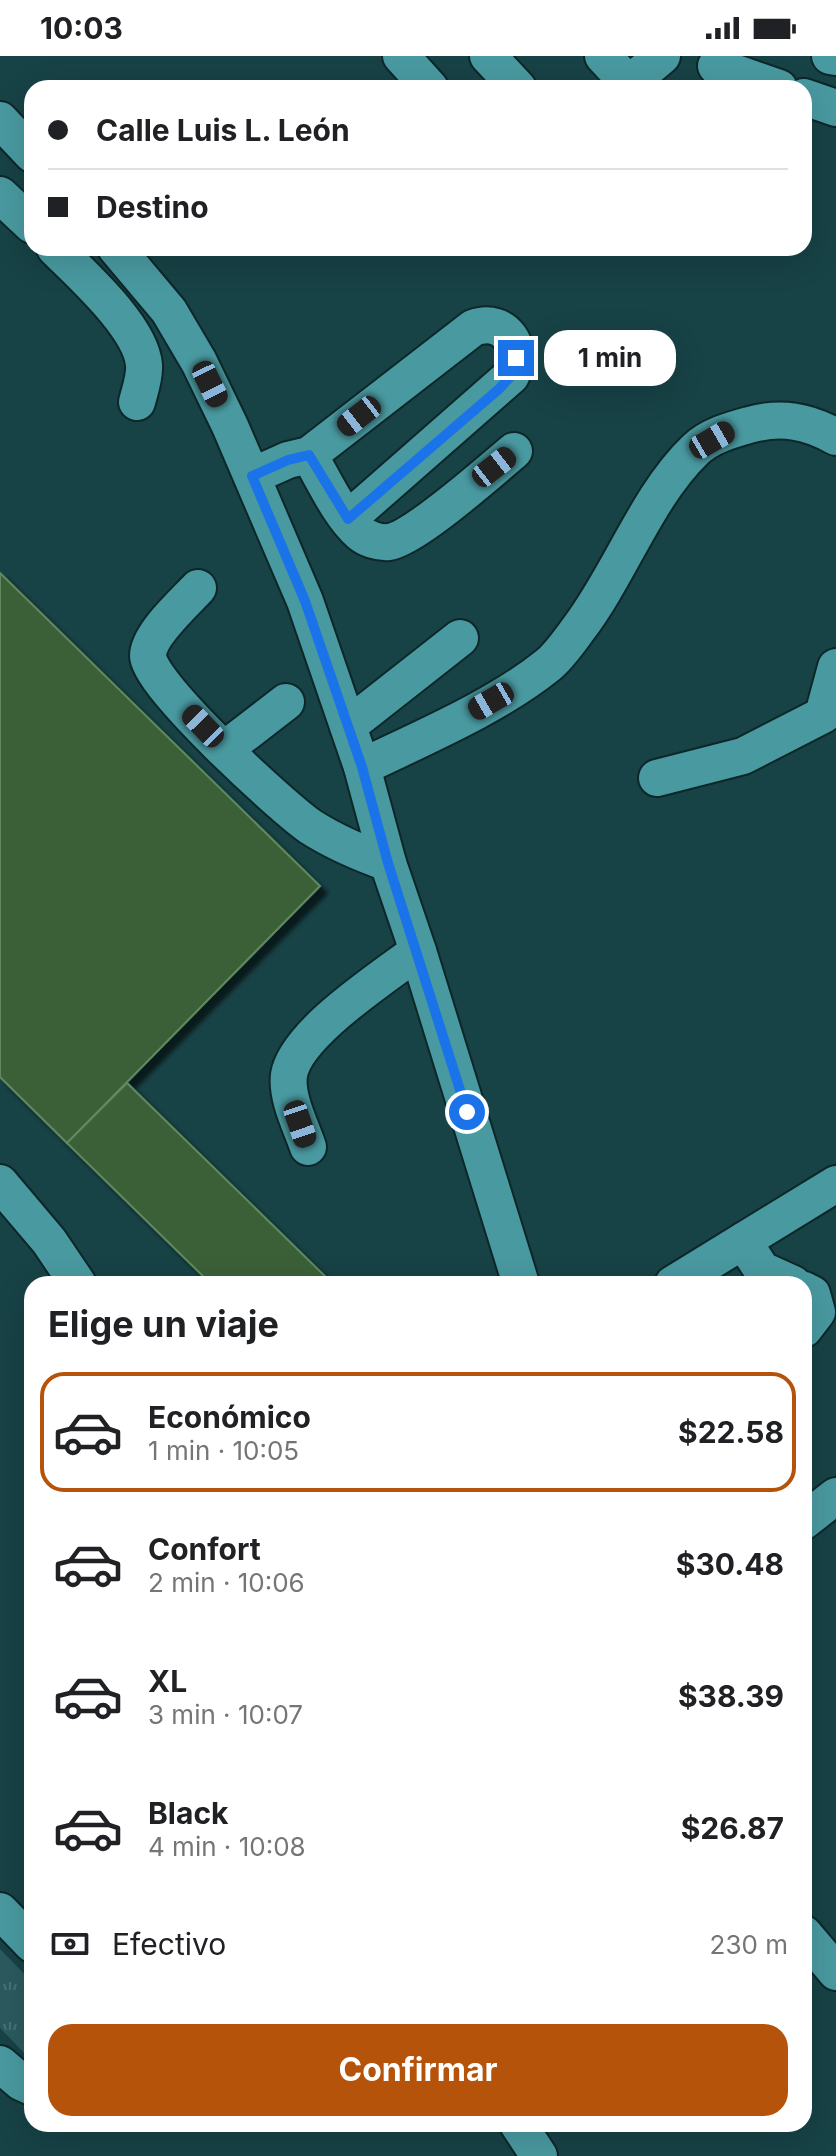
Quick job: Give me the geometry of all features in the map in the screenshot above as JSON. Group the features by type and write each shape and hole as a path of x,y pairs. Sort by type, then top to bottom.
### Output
{"street":[{"path":"401,56 423,80"},
{"path":"488,56 510,80"},
{"path":"603,56 621,80"},
{"path":"633,80 662,56"},
{"path":"718,70 752,80"},
{"path":"812,100 836,108"},
{"path":"0,120 24,146"},
{"path":"0,195 24,218"},
{"path":"62,256 111,308 140,348 144,365 137,402"},
{"path":"123,256 169,311 199,362 305,601 362,767 388,863 519,1276"},
{"path":"252,476 288,460 309,455 473,328 486,323 506,332 515,347 515,367 499,389 348,519"},
{"path":"362,767 449,725 550,664 598,603 653,506 696,448 727,431 763,421 791,420 812,424 836,437"},
{"path":"309,455 361,535 387,542 413,532 514,451"},
{"path":"198,588 160,631 149,650 148,659 160,681 255,782 309,825 348,849 388,863"},
{"path":"348,726 460,638"},
{"path":"657,778 743,756 823,715 836,667"},
{"path":"225,749 286,702"},
{"path":"308,1147 292,1100 289,1076 297,1054 311,1036 418,951"},
{"path":"0,1183 49,1241 73,1276"},
{"path":"686,1276 836,1184"},
{"path":"743,1241 762,1270 775,1276"},
{"path":"812,1294 817,1312 812,1319"},
{"path":"812,1515 836,1496"},
{"path":"0,1911 24,1936"},
{"path":"812,1944 836,1972"},
{"path":"0,2064 24,2083"},
{"path":"523,2132 539,2156"}],"green space":[{"path":"0,1949 24,1974 24,2053 0,2028"}],"building":[{"path":"0,573 320,886 67,1143 0,1077"},
{"path":"127,1083 325,1276 203,1276 67,1143"}],"route":[{"path":"467,1112 388,863 362,767 305,601 252,476 288,460 309,455 348,519 499,389 511,376 516,358"}]}
